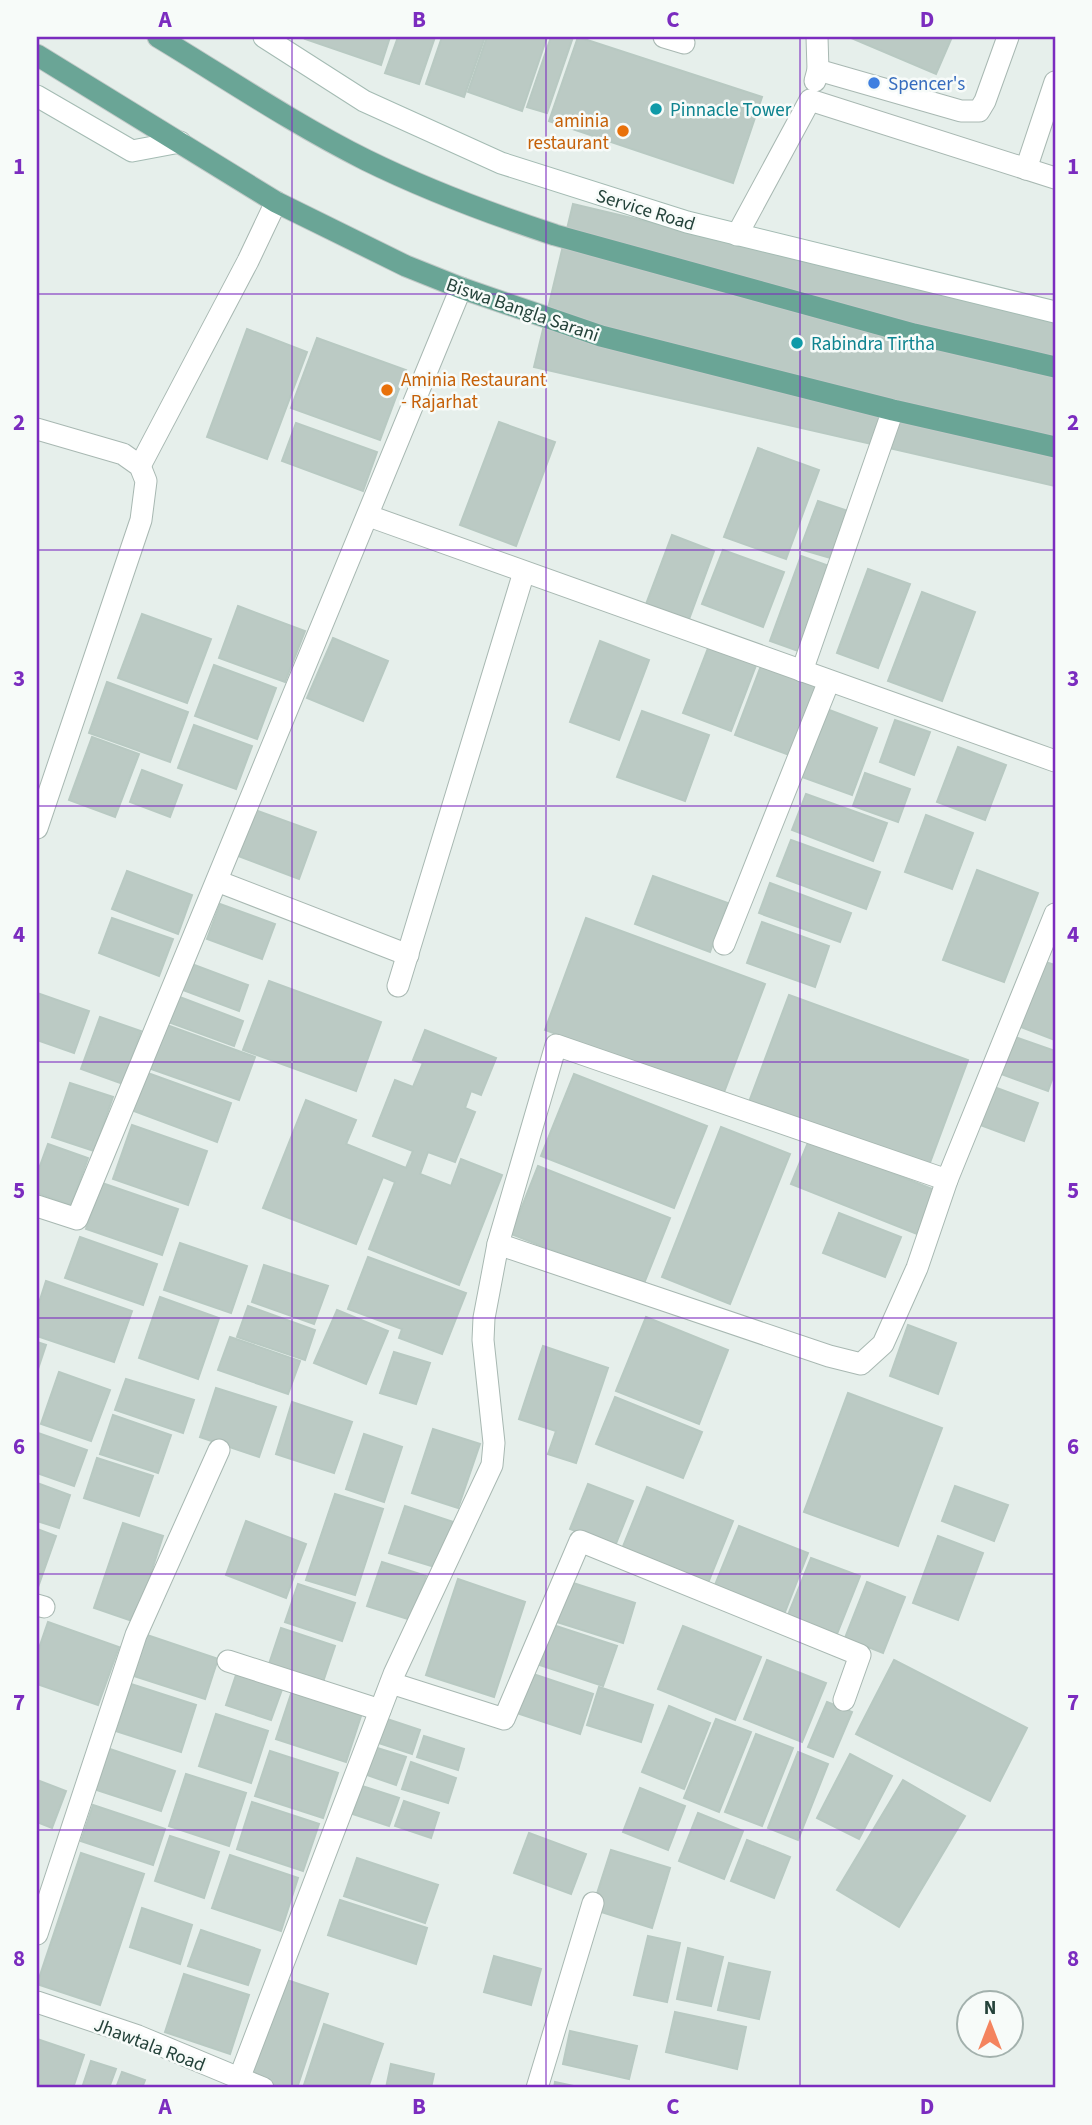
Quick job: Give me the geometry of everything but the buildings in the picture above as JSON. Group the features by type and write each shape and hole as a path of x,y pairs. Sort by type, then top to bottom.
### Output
{"main road":[{"path":"158,37 285,115 365,159 423,186 510,220 555,236 914,334 1055,367"},
{"name":"Biswa Bangla Sarani","path":"37,55 275,202 406,266 461,288 601,336 893,410 1055,447"}],"street":[{"name":"Service Road","path":"264,37 364,102 501,163 687,222 1055,312"},
{"path":"737,235 810,100 818,69 817,37"},
{"path":"818,69 961,111 979,111 1008,37"},
{"path":"1026,169 1055,82"},
{"path":"37,96 132,151 180,142"},
{"path":"810,100 1055,178"},
{"path":"140,466 248,261 275,202"},
{"path":"37,1206 77,1219 461,288"},
{"path":"802,671 893,410"},
{"path":"37,429 123,454 140,466 146,481 141,520 37,828"},
{"path":"369,516 1055,761"},
{"path":"398,986 524,572"},
{"path":"724,944 829,681"},
{"path":"217,881 408,954"},
{"path":"498,1244 816,1352 861,1364 883,1344 917,1268 947,1180 1055,914"},
{"path":"239,2079 391,1683 492,1465 494,1443 483,1340 484,1318 498,1244 556,1045 947,1180"},
{"path":"37,1934 136,1635 219,1450"},
{"path":"391,1683 504,1719 580,1541 860,1655 844,1700"},
{"path":"228,1661 380,1710"},
{"path":"537,2088 593,1903"},
{"name":"Jhawtala Road","path":"37,2002 138,2036 263,2088"}],"place":[{"name":"Spencer's","path":"874,83"},
{"name":"Pinnacle Tower","path":"656,109"},
{"name":"aminia restaurant","path":"623,131"},
{"name":"Rabindra Tirtha","path":"797,343"},
{"name":"Aminia Restaurant - Rajarhat","path":"387,390"}]}
